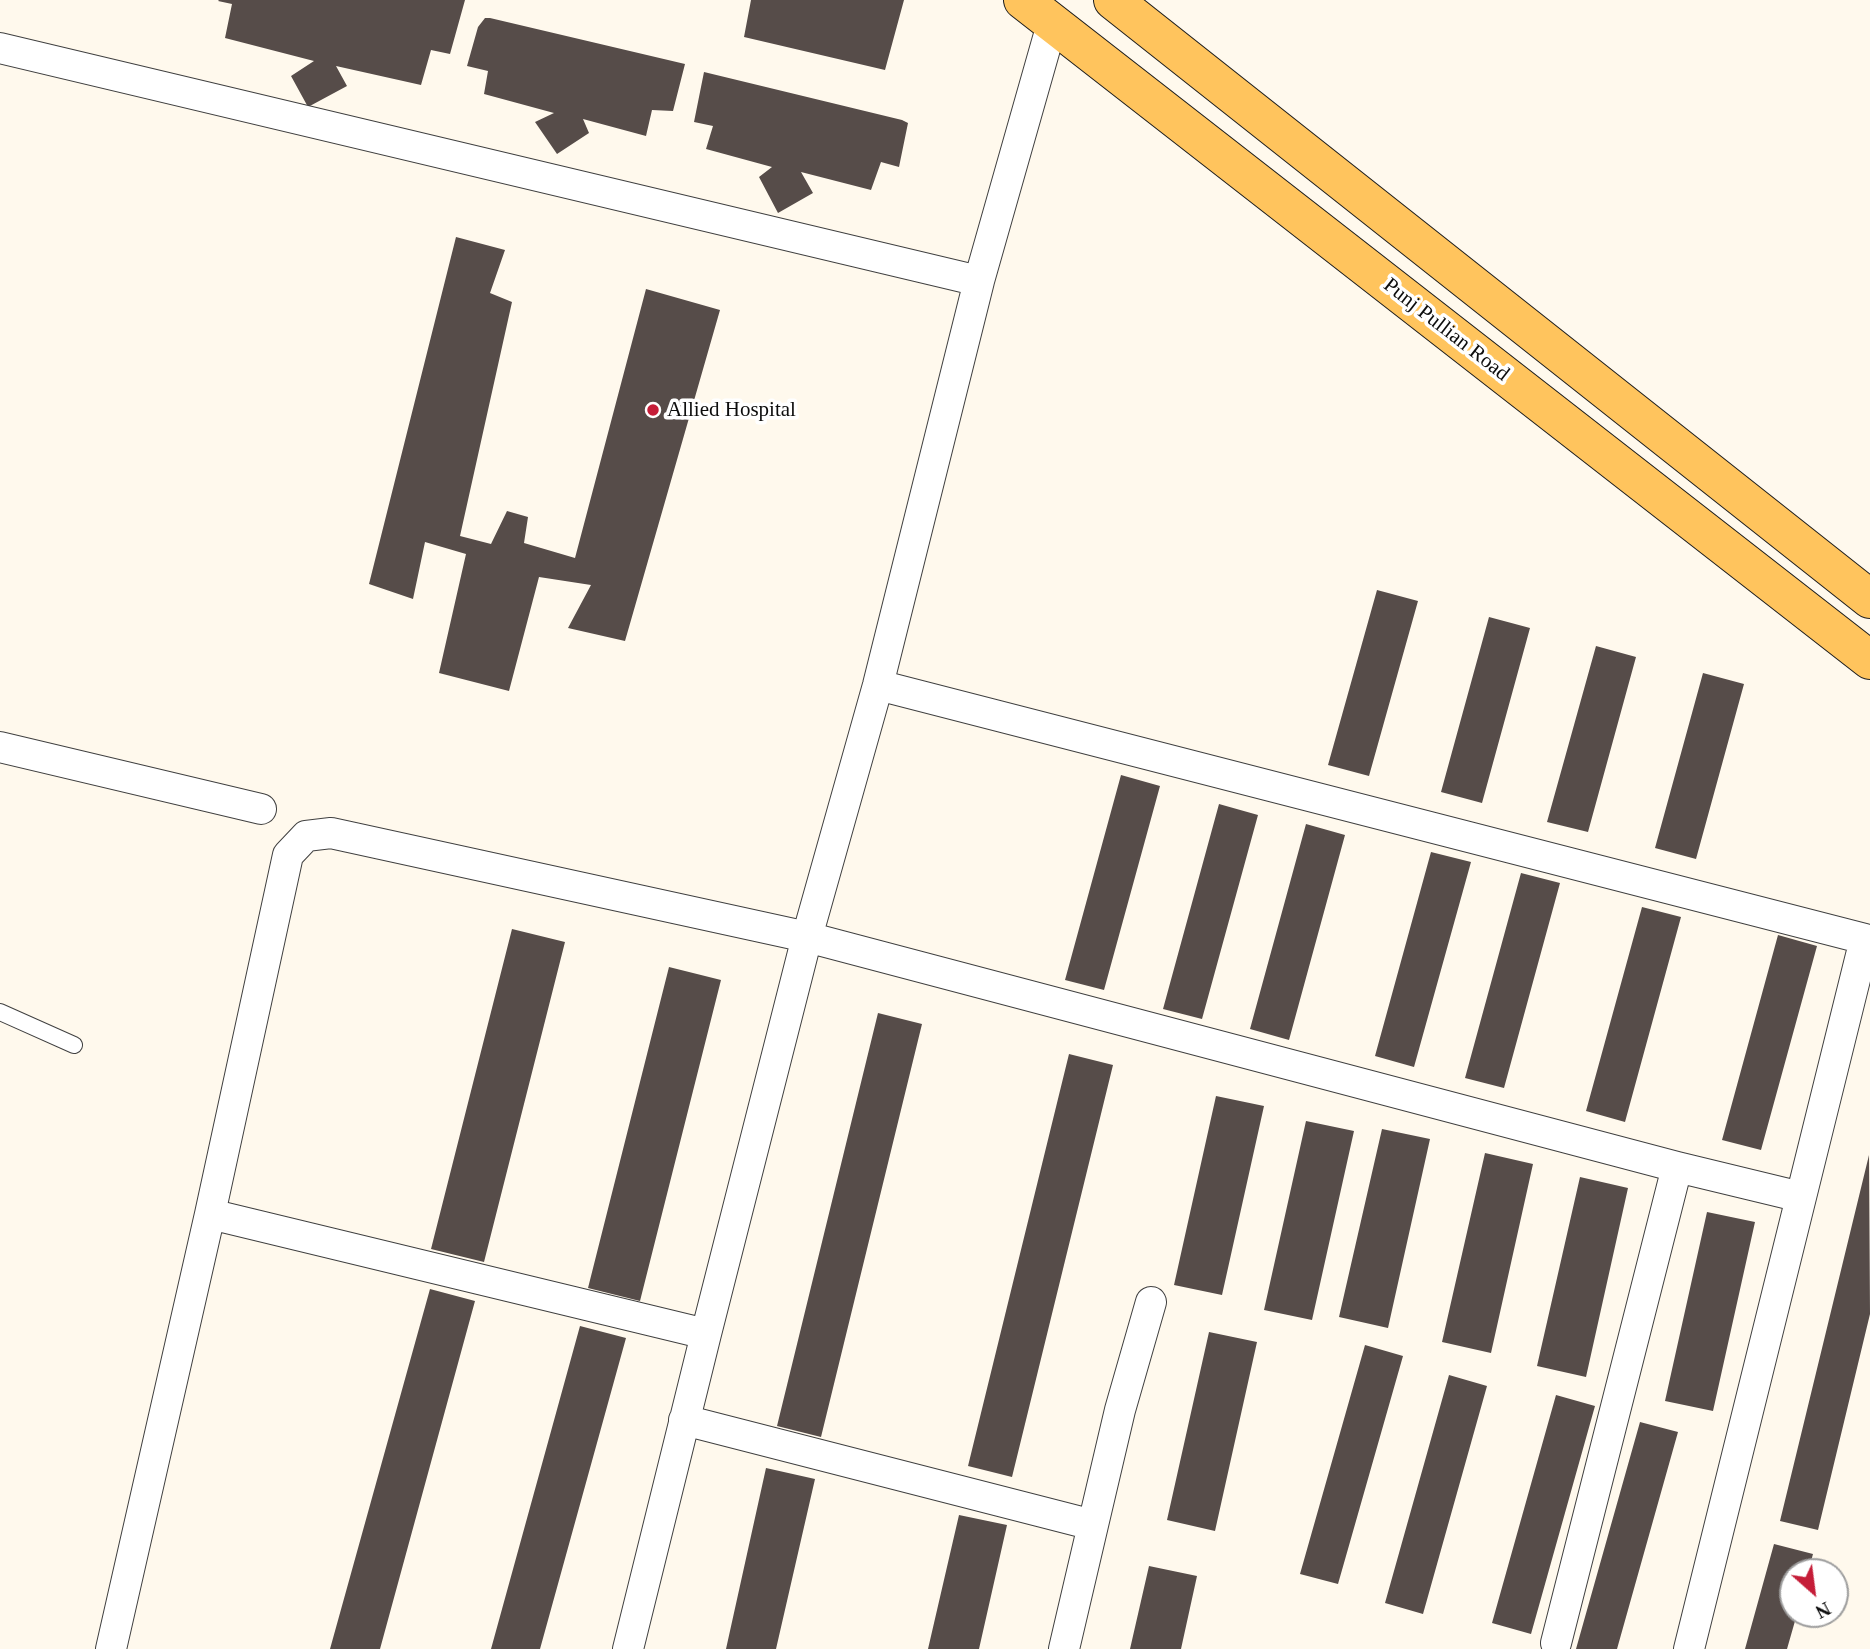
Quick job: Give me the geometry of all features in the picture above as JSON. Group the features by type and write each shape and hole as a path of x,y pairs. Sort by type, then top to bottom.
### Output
{"main road":[{"name":"Punj Pullian Road","path":"1023,0 1870,660"},
{"path":"1113,0 1870,599"}],"street":[{"path":"628,1649 807,937 878,685 979,281 1052,24"},
{"path":"0,48 979,281"},
{"path":"878,685 1865,939 1689,1649"},
{"path":"0,747 261,809"},
{"path":"111,1649 288,855 306,836 331,833 807,937 1677,1167 1801,1197"},
{"path":"1556,1643 1677,1167"},
{"path":"210,1214 706,1334"},
{"path":"1064,1649 1120,1410 1151,1302"},
{"path":"684,1420 1093,1525"}],"lane":[{"path":"0,1012 74,1045"}],"building":[{"path":"219,0 465,0 450,54 431,50 421,85 336,66 347,86 308,107 291,76 314,61 225,38 232,4"},
{"path":"751,0 904,0 885,70 744,37"},
{"path":"485,18 685,64 673,111 652,110 646,136 583,119 589,133 557,154 535,122 554,113 484,94 488,71 467,66 478,27"},
{"path":"704,72 902,120 908,123 899,167 881,162 871,190 801,172 813,193 778,213 759,177 772,167 706,149 713,126 694,122"},
{"name":"Allied Hospital","path":"456,237 505,250 490,293 512,302 460,536 491,544 507,511 528,517 524,543 575,558 646,289 720,310 625,641 568,628 591,585 539,577 509,691 439,673 466,554 425,542 413,599 369,584"},
{"path":"1377,590 1418,601 1369,776 1328,765"},
{"path":"1489,617 1530,628 1482,803 1441,792"},
{"path":"1596,646 1636,657 1588,832 1547,822"},
{"path":"1703,673 1744,684 1696,859 1655,848"},
{"path":"1121,775 1160,786 1104,990 1065,980"},
{"path":"1219,804 1258,815 1202,1019 1163,1009"},
{"path":"1306,824 1345,835 1289,1040 1250,1029"},
{"path":"1431,852 1471,862 1414,1067 1375,1056"},
{"path":"1521,873 1560,883 1504,1088 1465,1078"},
{"path":"1642,907 1681,917 1625,1122 1586,1111"},
{"path":"512,929 565,942 484,1262 431,1249"},
{"path":"1778,935 1817,946 1761,1150 1722,1140"},
{"path":"669,967 721,980 640,1301 588,1288"},
{"path":"878,1013 922,1024 821,1437 777,1426"},
{"path":"1069,1054 1113,1065 1012,1477 968,1466"},
{"path":"1216,1096 1264,1106 1222,1295 1174,1285"},
{"path":"1306,1121 1354,1131 1312,1320 1264,1310"},
{"path":"1382,1129 1430,1139 1388,1328 1339,1317"},
{"path":"1485,1153 1533,1164 1491,1353 1442,1342"},
{"path":"1869,1155 1870,1314 1818,1530 1780,1521"},
{"path":"1580,1177 1628,1188 1586,1377 1537,1366"},
{"path":"1707,1212 1755,1222 1713,1411 1665,1401"},
{"path":"430,1289 475,1301 380,1649 330,1649"},
{"path":"580,1326 626,1338 540,1649 491,1649"},
{"path":"1209,1332 1257,1342 1215,1531 1167,1520"},
{"path":"1365,1345 1403,1356 1338,1584 1300,1574"},
{"path":"1449,1375 1487,1386 1423,1614 1385,1603"},
{"path":"1556,1395 1595,1406 1531,1634 1492,1623"},
{"path":"1640,1422 1678,1432 1617,1649 1576,1649"},
{"path":"766,1468 815,1479 776,1649 726,1649"},
{"path":"959,1515 1007,1525 979,1649 928,1649"},
{"path":"1774,1544 1813,1554 1812,1558 1779,1558 1779,1628 1793,1628 1787,1649 1745,1649"},
{"path":"1149,1566 1197,1576 1181,1649 1130,1649"}],"place":[{"name":"Allied Hospital","path":"653,410"}]}
